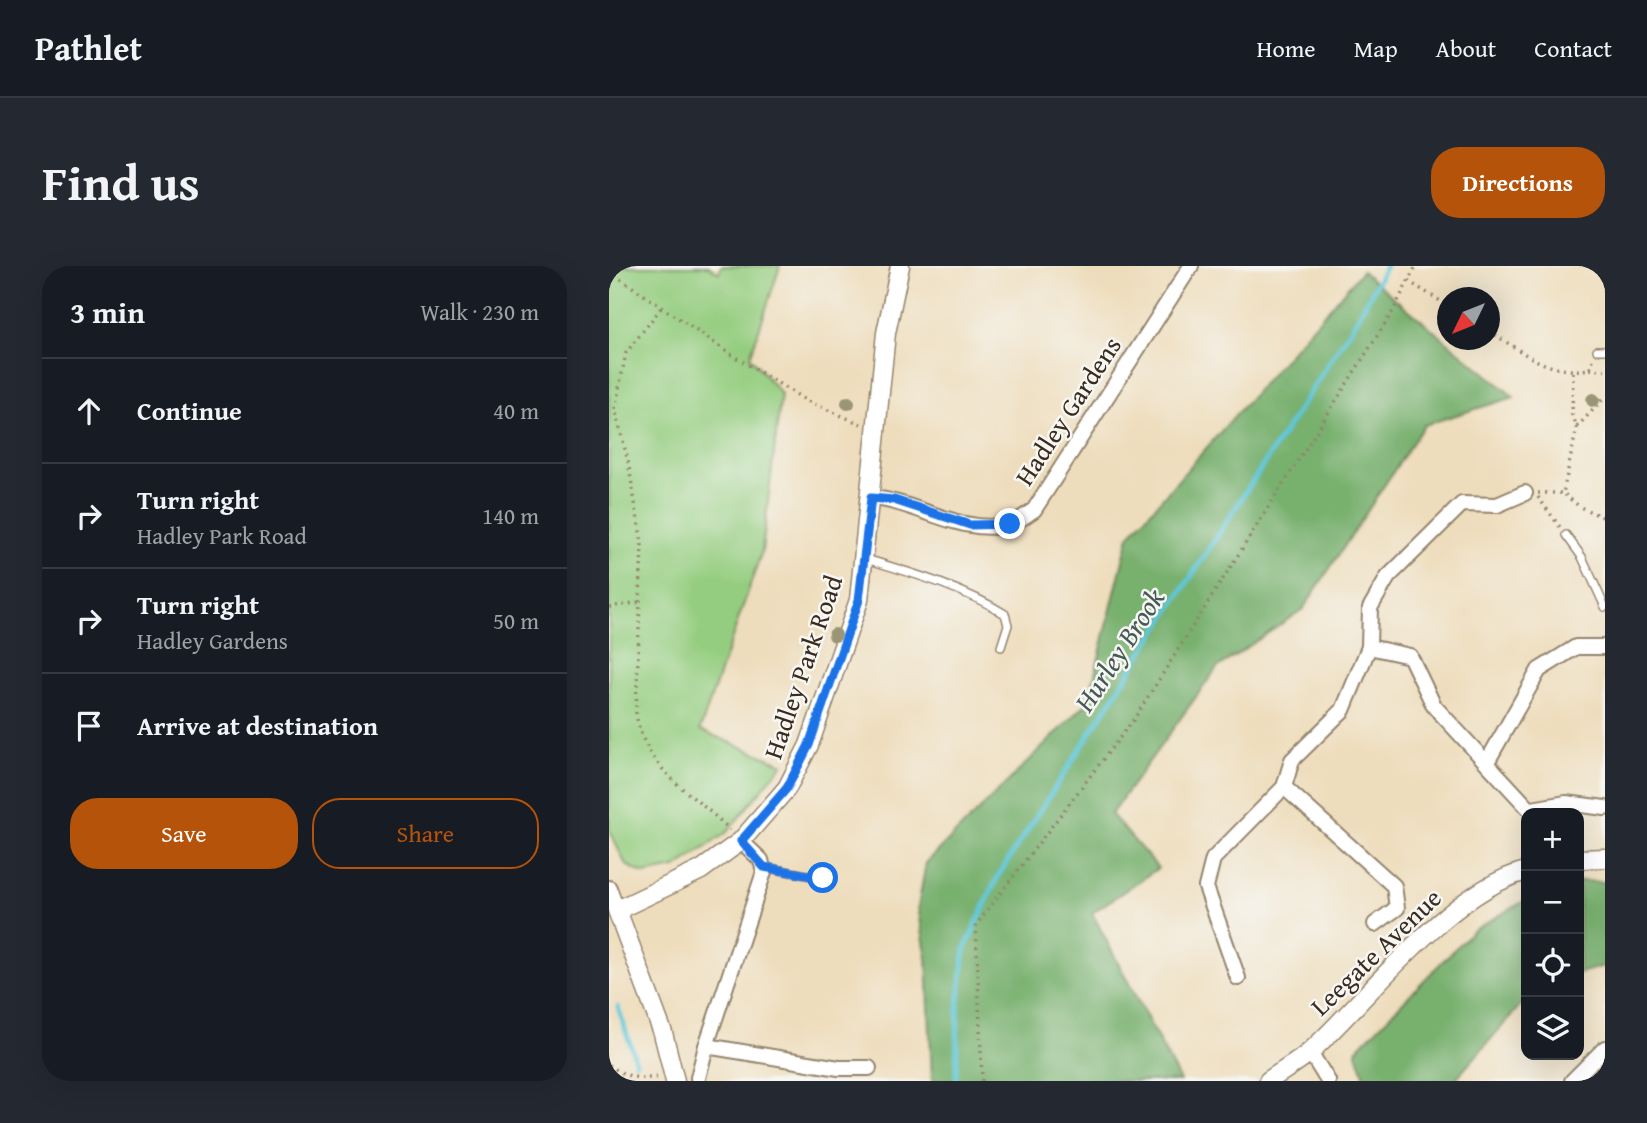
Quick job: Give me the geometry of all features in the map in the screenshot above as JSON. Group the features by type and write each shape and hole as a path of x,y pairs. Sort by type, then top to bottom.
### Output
{"street":[{"name":"Hadley Park Road","path":"617,910 701,870 741,841 787,788 809,745 859,600 885,333 900,266"},
{"name":"Hadley Gardens","path":"871,498 894,500 970,525 1010,524 1034,510 1191,266"},
{"path":"1238,978 1206,887 1213,859 1284,787 1292,760 1343,710 1369,647 1370,608 1388,577 1462,504 1497,505 1525,493"},
{"path":"1369,647 1410,656 1434,706 1530,808"},
{"path":"1487,762 1539,670 1576,647 1605,647"},
{"path":"1284,787 1394,886 1397,908 1375,924"},
{"path":"1545,808 1566,803 1605,808"},
{"path":"698,1078 764,867 741,841"},
{"path":"1584,859 1605,858"},
{"name":"Leegate Avenue","path":"1268,1081 1310,1052 1464,903 1521,874"},
{"path":"609,888 663,1033 674,1078"},
{"path":"706,1046 839,1074 869,1068"},
{"path":"1572,1081 1605,1048"},
{"path":"1310,1052 1328,1081"}],"lane":[{"path":"1566,535 1583,557 1605,607"},
{"path":"865,559 904,570 991,605 1006,614 1008,625 1001,648"},
{"path":"764,867 823,878"}],"path":[{"path":"982,1081 976,925 1135,719 1393,311 1416,266"},
{"path":"609,271 661,308 807,401 876,431"},
{"path":"1408,281 1437,299"},
{"path":"661,308 626,353 615,409 628,461 642,544 636,713 639,732 667,776 741,841"},
{"path":"1500,338 1552,369 1573,372 1605,370"},
{"path":"1590,369 1601,350"},
{"path":"1573,372 1572,415 1577,427"},
{"path":"1563,493 1577,427 1605,397"},
{"path":"1566,535 1535,493 1563,493 1580,507 1605,518"},
{"path":"609,607 640,601"},
{"path":"609,1065 623,1075 643,1079 674,1078"}],"green space":[{"path":"609,266 709,266 719,273 721,266 780,266 750,357 781,394 762,551 700,730 783,764 726,833 676,868 644,874 626,865 609,830"},
{"path":"1362,271 1437,333 1437,350 1457,350 1514,397 1424,425 1303,609 1217,668 1111,814 1158,868 1092,913 1180,1081 932,1081 927,958 918,907 926,863 1088,702 1129,536"},
{"path":"1584,881 1605,882 1605,966 1584,972"},
{"path":"1521,903 1521,1005 1454,1081 1366,1081 1356,1050 1472,931"}],"waterway":[{"name":"Hurley Brook","path":"956,1081 958,1007 965,949 998,876 1356,321 1386,266"},
{"path":"618,1007 636,1062"}],"route":[{"path":"823,878 764,867 761,860 741,841 787,788 809,745 859,600 871,498 894,500 970,525 1010,524"}]}
